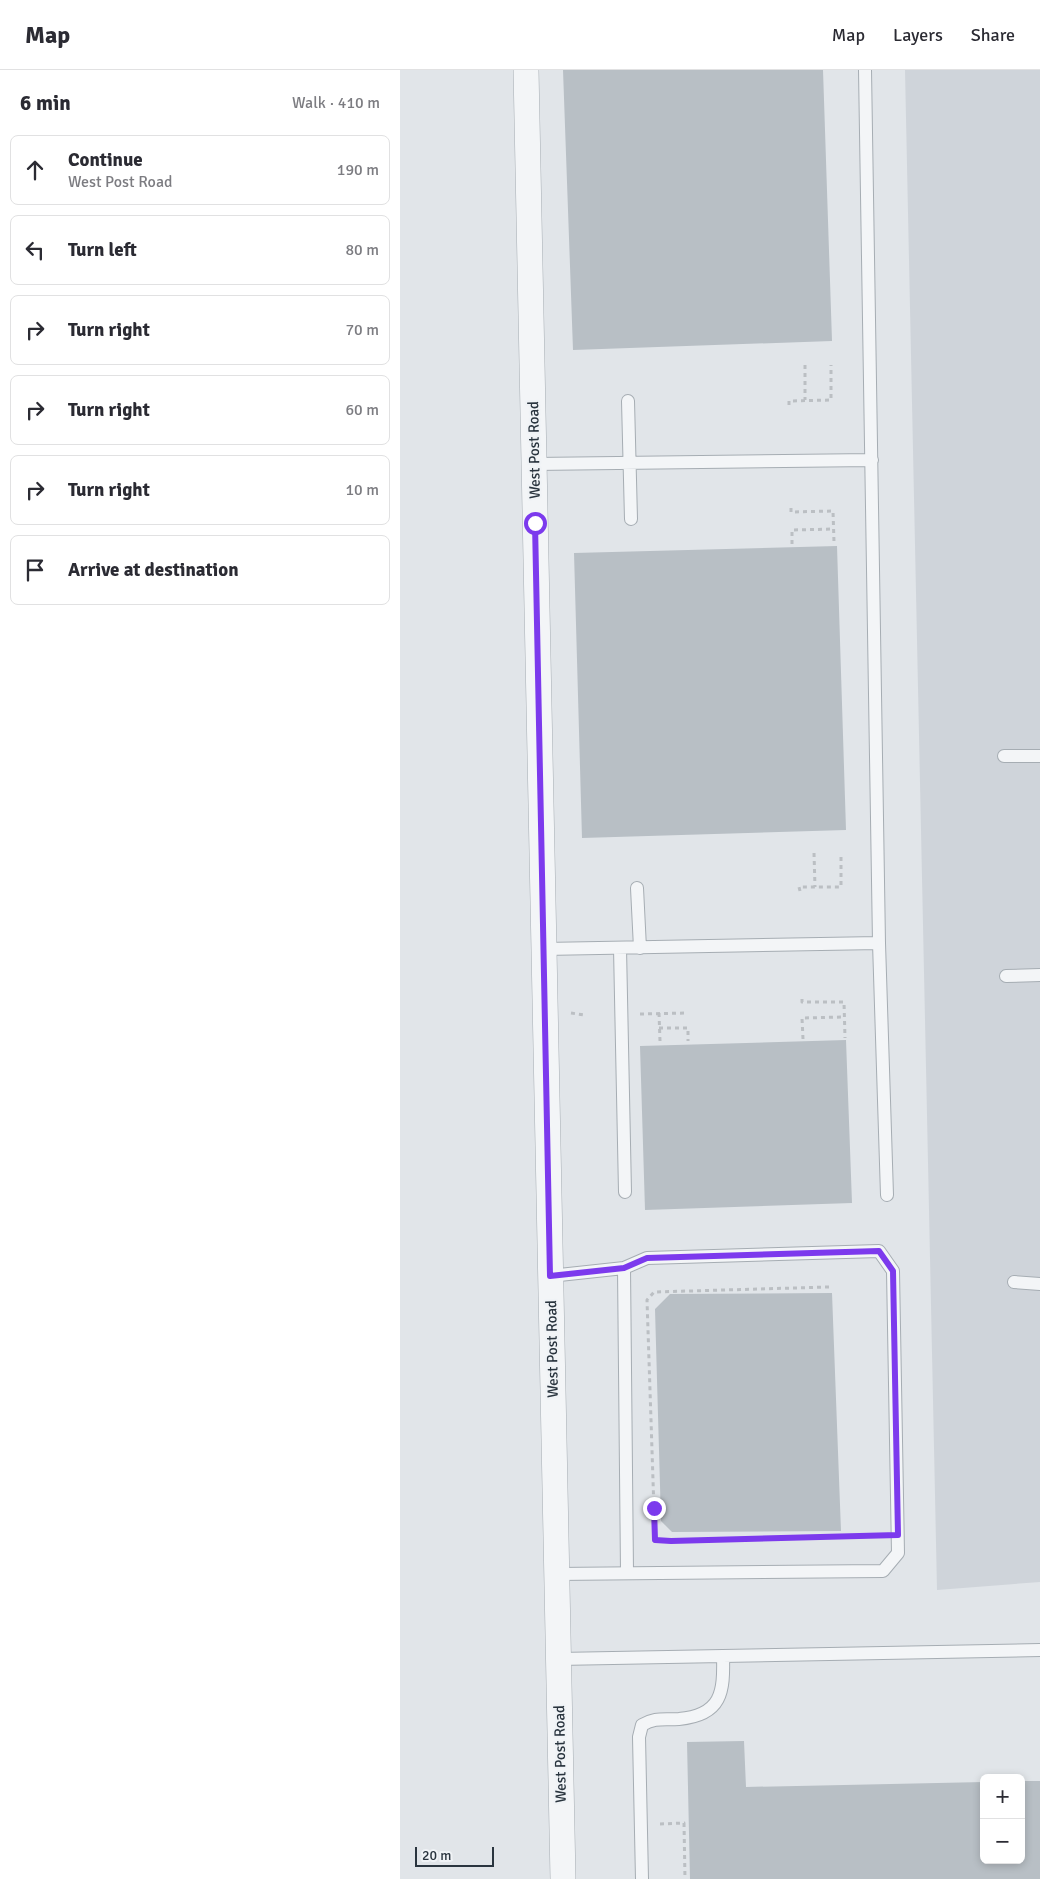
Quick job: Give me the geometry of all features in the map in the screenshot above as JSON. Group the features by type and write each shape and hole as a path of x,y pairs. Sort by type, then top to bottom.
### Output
{"street":[{"name":"West Post Road","path":"526,70 563,1879"}],"lane":[{"path":"865,70 880,943 887,1195"},
{"path":"628,401 631,520"},
{"path":"534,464 872,460"},
{"path":"1004,756 1040,756"},
{"path":"638,888 640,948"},
{"path":"544,950 880,943"},
{"path":"620,948 625,1192"},
{"path":"1006,976 1040,975"},
{"path":"550,1276 624,1268 647,1258 879,1251 893,1271 898,1553 882,1571 556,1574"},
{"path":"624,1268 628,1572"},
{"path":"1014,1282 1040,1284"},
{"path":"558,1658 1040,1650"},
{"path":"642,1879 639,1737 642,1725 654,1718 680,1718 703,1714 717,1702 724,1682 724,1656"}],"path":[{"path":"805,365 805,400"},
{"path":"789,405 789,401 831,400 831,365"},
{"path":"791,508 791,512 833,511 834,542"},
{"path":"792,544 792,530 834,529"},
{"path":"814,853 815,887"},
{"path":"800,891 799,887 841,887 841,853"},
{"path":"802,998 802,1002 844,1002 845,1038"},
{"path":"659,1013 660,1040"},
{"path":"634,1014 687,1013"},
{"path":"803,1039 802,1018 844,1017"},
{"path":"659,1028 688,1028 688,1041"},
{"path":"829,1287 654,1292 650,1296 648,1300 655,1540 898,1535"},
{"path":"660,1815 660,1824 684,1823 685,1879"}],"shaded area":[{"path":"905,70 1040,70 1040,1582 937,1590"}],"building":[{"path":"563,70 823,70 832,341 573,350"},
{"path":"837,546 846,830 582,838 574,553"},
{"path":"846,1040 852,1203 645,1210 640,1046"},
{"path":"832,1293 841,1531 672,1532 661,1521 655,1309 670,1294"},
{"path":"744,1741 746,1787 980,1782 980,1864 1025,1864 1025,1781 1040,1781 1040,1879 690,1879 687,1742"}],"route":[{"path":"535,523 550,1276 624,1268 647,1258 879,1251 893,1271 898,1535 655,1540 654,1508"}]}
